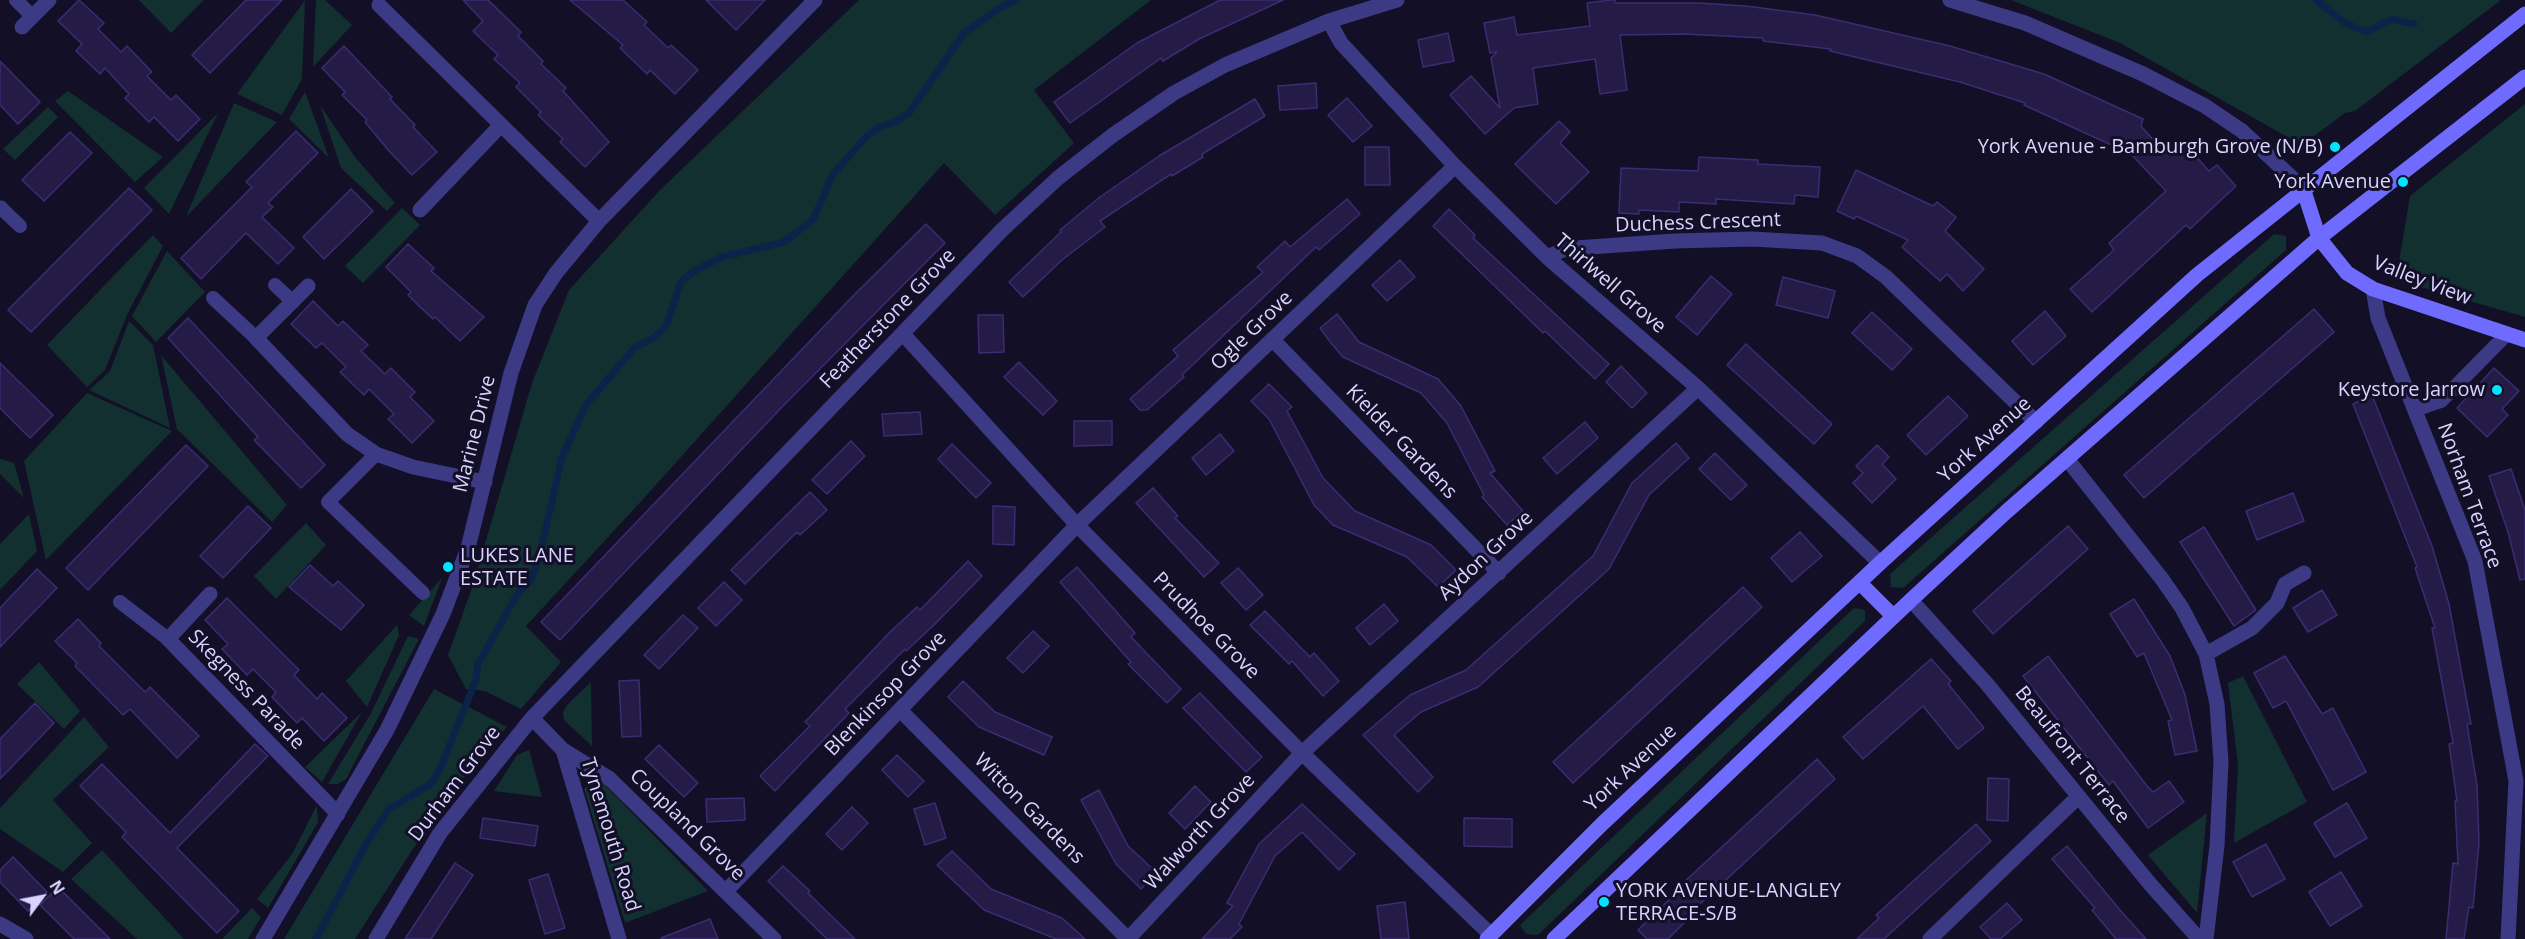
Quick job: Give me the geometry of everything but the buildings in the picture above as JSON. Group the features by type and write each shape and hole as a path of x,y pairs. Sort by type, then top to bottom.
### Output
{"main road":[{"name":"York Avenue","path":"1491,938 1602,824 1880,563 2197,275 2302,188 2525,14"},
{"path":"1554,939 1893,616 2067,459 2319,238 2525,77"},
{"path":"2302,188 2319,238"},
{"name":"Valley View","path":"2319,238 2347,273 2373,288 2525,340"},
{"path":"1860,583 1893,616"}],"street":[{"path":"27,22 49,0"},
{"name":"Featherstone Grove","path":"532,718 1002,230 1058,178 1113,135 1174,93 1225,65 1329,21 1397,0"},
{"path":"1950,0 2025,23 2144,74 2205,106 2242,131 2302,188"},
{"path":"381,3 501,125 599,220"},
{"name":"Marine Drive","path":"263,939 387,730 443,614 468,548 511,373 535,305 556,273 599,220 806,3"},
{"name":"Thirlwell Grove","path":"1329,21 1341,43 1455,166 1547,257 1698,388 1880,563"},
{"path":"420,210 501,125"},
{"name":"Ogle Grove","path":"1077,525 1455,166"},
{"name":"Duchess Crescent","path":"1547,257 1570,249 1675,241 1752,238 1822,243 1857,256 1886,277 2036,422"},
{"path":"308,286 256,338 347,434 376,454 414,467 485,482"},
{"name":"Norham Terrace","path":"2373,288 2378,318 2475,561 2516,781 2508,939"},
{"name":"Prudhoe Grove","path":"903,334 1077,525 1302,753 1491,938"},
{"name":"Kielder Gardens","path":"1273,340 1499,573"},
{"name":"Aydon Grove","path":"1302,753 1698,388"},
{"path":"2067,459 2162,579 2182,608 2206,654 2217,704 2221,762 2217,846 2206,939"},
{"name":"Blenkinsop Grove","path":"726,891 1077,525"},
{"path":"2206,654 2252,628 2277,603 2285,584 2304,573"},
{"name":"Skegness Parade","path":"210,594 168,639 338,814"},
{"name":"Beaufront Terrace","path":"1911,600 1987,684 2078,797 2199,939"},
{"name":"Witton Gardens","path":"900,710 1128,939"},
{"name":"Tynemouth Road","path":"532,718 562,750 619,939"},
{"name":"Durham Grove","path":"376,939 440,832 532,718"},
{"name":"Coupland Grove","path":"562,750 610,779 774,939"},
{"name":"Walworth Grove","path":"1128,939 1302,753"},
{"path":"1930,939 2078,797"},
{"path":"0,924 26,939"}],"lane":[{"path":"16,0 27,22"},
{"path":"1,209 20,226"},
{"path":"275,285 292,302"},
{"path":"213,298 256,338"},
{"path":"2415,410 2441,401 2507,334"},
{"path":"376,454 328,502 423,593"},
{"path":"120,602 168,639"}],"green space":[{"path":"139,0 204,0 171,33"},
{"path":"305,0 302,79 282,115 237,94"},
{"path":"316,0 325,0 352,25 313,67"},
{"path":"859,0 1151,0 1034,90 1074,143 995,215 944,163 646,496 526,626 561,662 521,709 485,691 466,689 448,655 473,585 532,383 569,290 660,190"},
{"path":"2011,0 2501,0 2355,111 2345,113 2302,145 2120,43"},
{"path":"68,91 163,157 135,182 55,101"},
{"path":"305,92 329,158 289,119"},
{"path":"234,103 277,122 186,217"},
{"path":"2525,104 2525,317 2396,280 2410,196"},
{"path":"320,105 355,157 395,203 387,211 341,168"},
{"path":"48,107 58,117 15,160 3,149"},
{"path":"218,113 169,214 144,188"},
{"path":"402,208 420,225 363,283 345,266"},
{"path":"2274,234 2286,236 2286,250 1903,588 1891,587 1890,574"},
{"path":"153,235 163,246 127,315 105,370 87,387 47,345"},
{"path":"167,251 205,292 156,342 132,316"},
{"path":"129,321 153,345 170,428 89,390 110,371"},
{"path":"161,355 287,505 272,522 177,429"},
{"path":"87,393 172,431 46,560 24,461"},
{"path":"0,459 14,463 24,498 0,474"},
{"path":"29,514 37,551 0,590 0,544"},
{"path":"306,523 326,545 276,599 254,576"},
{"path":"442,578 424,626 409,615"},
{"path":"1854,608 1865,610 1865,621 1538,935 1526,934 1520,925"},
{"path":"397,625 399,635 367,707 346,681"},
{"path":"408,636 419,639 346,779 338,784 328,784 370,715"},
{"path":"39,662 80,711 64,729 17,684"},
{"path":"2243,676 2307,802 2234,843 2238,765 2228,683"},
{"path":"591,682 592,746 564,720 563,712 568,704"},
{"path":"434,689 507,727 445,799 355,939 284,939"},
{"path":"362,712 322,782 305,767"},
{"path":"84,717 109,747 53,800 92,843 63,872 0,829 0,808"},
{"path":"529,750 542,797 494,791 517,755"},
{"path":"594,779 603,783 708,891 625,923 584,789"},
{"path":"317,805 318,822 268,908 257,899 292,854"},
{"path":"2207,813 2197,913 2148,855"},
{"path":"102,850 184,939 137,939 71,879"},
{"path":"252,908 261,917 248,939 222,939"}],"waterway":[{"path":"316,939 366,844 389,809 431,784 440,769 476,680 478,664 518,593 531,580 539,558 562,457 586,405 635,347 652,339 666,326 681,282 694,271 722,257 784,242 813,220 833,174 866,137 879,127 895,122 909,113 964,33 1003,6 1016,0"},
{"path":"2316,0 2345,23 2366,32 2392,19 2414,24"}],"place":[{"name":"York Avenue - Bamburgh Grove (N/B)","path":"2335,147"},
{"name":"York Avenue","path":"2403,182"},
{"name":"Keystore Jarrow","path":"2497,390"},
{"name":"LUKES LANE ESTATE","path":"448,567"},
{"name":"YORK AVENUE-LANGLEY TERRACE-S/B","path":"1604,902"}]}
